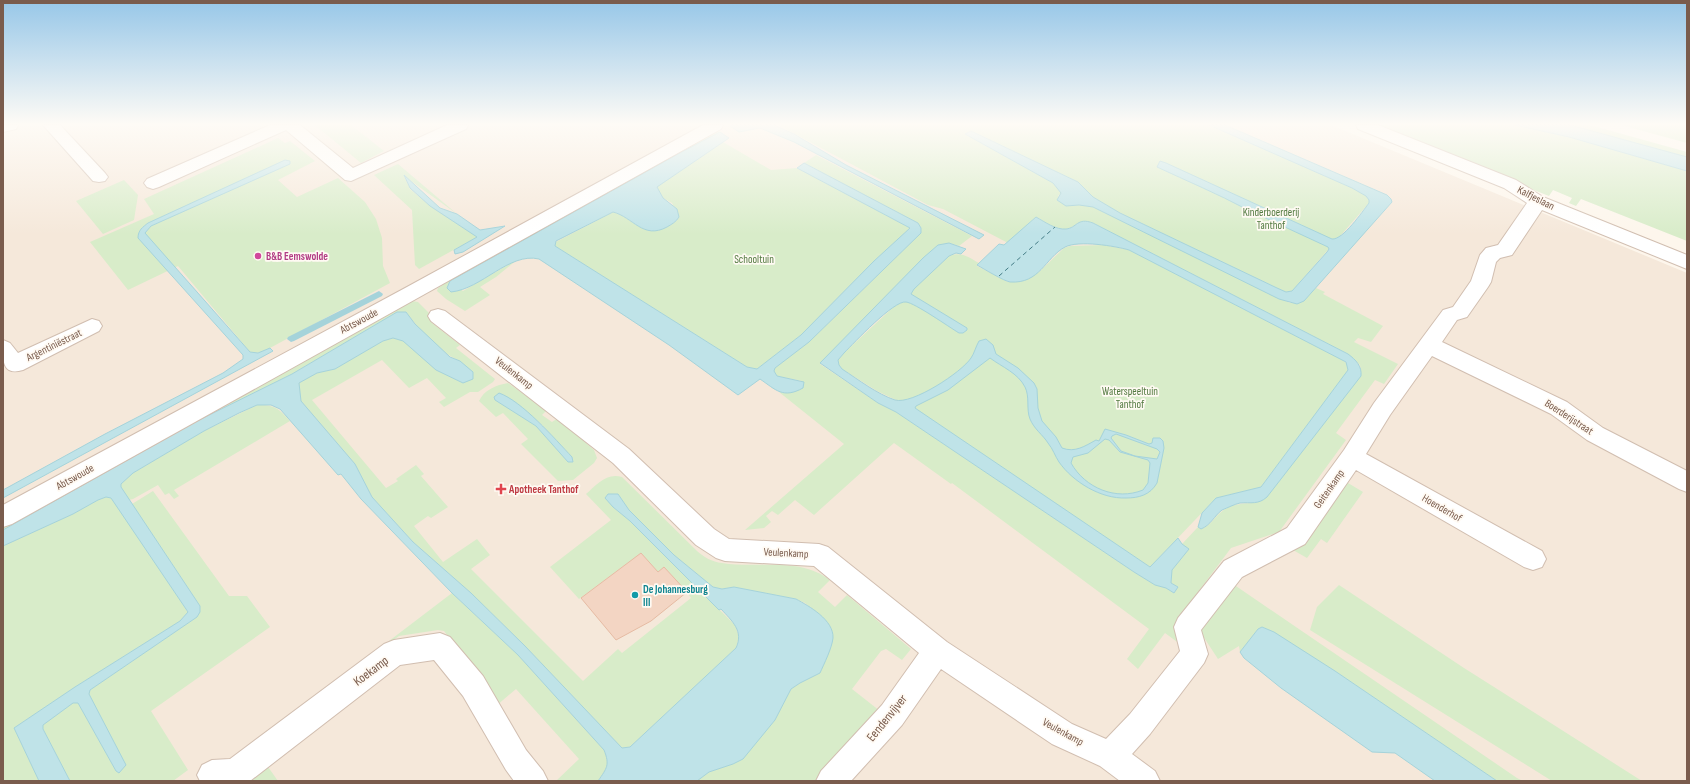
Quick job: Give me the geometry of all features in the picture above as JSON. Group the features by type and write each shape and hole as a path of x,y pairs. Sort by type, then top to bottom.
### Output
{"street":[{"path":"85,162 99,177"},
{"path":"153,183 201,162"},
{"path":"334,162 351,176 382,162"},
{"name":"Abtswoude","path":"3,517 649,162"},
{"name":"Kalfjeslaan","path":"1455,162 1510,184 1537,201 1687,262"},
{"name":"Geitenkamp","path":"1110,756 1140,724 1194,654 1187,627 1233,569 1296,536 1352,457 1382,409 1450,315 1460,312 1481,282 1487,260 1493,253 1506,250 1531,213 1537,201"},
{"name":"Veulenkamp","path":"438,316 621,456 705,537 725,550 819,555 937,651 1062,734 1110,756 1145,781"},
{"name":"Argentiniëstraat","path":"7,361 92,326"},
{"name":"Boerderijstraat","path":"1429,344 1559,408 1595,434 1687,482"},
{"name":"Hoenderhof","path":"1352,457 1533,559"},
{"name":"Koekamp","path":"212,775 235,774 394,653 440,646 473,686 516,760 533,781"},
{"name":"Eendenvijver","path":"832,781 892,715 937,651"}],"shaded area":[{"path":"3,162 1419,162 1687,273 1687,781 3,781"}],"green space":[{"path":"226,162 314,162 278,180 297,197 338,178 365,202 376,219 382,238 383,266 390,283 270,348 255,353 250,352 178,266 128,290 90,242 154,214 144,199"},
{"path":"657,162 664,162 450,281 463,291 518,259 496,277 480,287 490,295 465,311 446,299 437,291 438,288 443,285 440,282"},
{"name":"Schooltuin","path":"694,162 757,162 771,170 797,168 910,228 874,261 801,335 757,369 747,367 555,246 556,242 613,212 638,226 651,231 659,230 671,225 679,217 672,203 663,198 657,187"},
{"path":"806,162 829,162 972,236 959,246 949,243 938,245 820,364 878,403 896,412 1134,572 1155,585 1166,588 1174,593 1178,587 1171,583 1172,570 1189,549 1182,544 1198,527 1201,529 1207,526 1224,510 1232,506 1256,503 1361,372 1360,365 1348,354 1093,223 1080,222 1069,228 1062,229 1036,217 1008,243 943,209 928,205 847,162 1015,162 1053,183 1061,193 1058,196 1066,206 1079,205 1093,207 1290,303 1302,301 1316,288 1325,292 1323,294 1383,326 1371,342 1358,338 1354,342 1398,364 1384,384 1375,380 1336,433 1346,440 1279,532 1231,548 1177,620 1180,644 1165,633 1138,669 1127,659 1149,629 952,483 951,484 894,443 814,515 795,500 778,515 772,511 766,516 771,522 764,528 745,530 844,444 779,392 786,393 802,381 777,376 774,371 775,368 809,342 921,233 921,228 918,223 804,163"},
{"name":"Kinderboerderij Tanthof","path":"1035,162 1292,162 1352,188 1366,196 1369,203 1292,291 1286,292 1120,213 1093,197 1078,182"},
{"path":"1464,162 1654,162 1687,171 1687,241 1581,199 1576,206 1569,203 1572,198 1553,190 1549,196"},
{"path":"398,164 457,214 404,176 410,189 430,206 477,237 419,269 415,265 412,210 374,175"},
{"path":"124,180 138,195 134,220 103,234 76,201"},
{"name":"Waterspeeltuin Tanthof","path":"1104,245 1129,250 1343,360 1348,365 1349,369 1261,487 1216,498 1150,567 915,409 877,391 842,369 838,360 949,256 961,254 968,257 979,263 977,266 1008,282 1039,272 1064,248 1070,246"},
{"path":"404,302 418,302 429,313 432,323 460,345 456,348 495,379 493,382 478,392 470,392 444,407 439,402 446,398 427,378 409,388 382,360 312,400 386,488 398,481 396,479 416,465 424,474 421,476 448,507 431,518 428,516 414,526 443,562 477,539 490,555 471,569 583,681 618,649 622,653 691,598 664,567 658,572 641,553 579,599 550,567 611,520 586,494 602,480 611,476 622,477 697,551 705,557 715,562 722,563 792,566 805,568 818,573 830,580 818,592 835,607 847,595 911,649 902,660 886,649 881,651 852,689 880,711 816,781 697,781 709,772 733,764 775,720 791,689 820,673 826,621 805,603 796,599 734,587 722,589 713,587 674,555 629,510 618,495 613,507 630,521 735,625 739,637 736,648 630,747 622,748 525,646 471,593 413,542 372,497 355,464 301,401 299,383 317,373 335,369 383,341 393,338 403,340 436,370 463,383 460,361 452,357 438,346 417,326 406,312 397,312 292,374 197,421 3,530 3,523"},
{"path":"508,383 546,410 542,415 552,422 558,418 594,450 597,458 594,463 573,480 558,481 521,444 528,439 503,413 496,417 479,401 487,391","holes":["496,400 539,422 572,457 573,462 568,462 536,426"]},
{"path":"257,405 276,408 290,421 174,490 179,496 174,499 169,493 165,495 158,485 129,500 121,487 121,484 133,473 204,431"},
{"path":"1343,480 1363,492 1327,543 1321,539 1307,558 1293,550"},
{"path":"153,491 229,596 247,596 270,627 151,711 188,770 173,781 70,781 43,729 43,725 73,703 78,703 116,771 89,694 90,690 197,617 200,606 132,504"},
{"path":"106,497 111,498 117,506 188,612 180,621 75,687 14,728 39,781 3,781 3,546"},
{"path":"1233,584 1523,781 1497,781 1335,671 1262,627 1258,629 1240,652 1239,646 1218,659 1199,630"},
{"path":"1339,585 1464,668 1642,781 1552,781 1310,630 1317,607"},
{"path":"452,593 518,655 604,750 607,759 607,766 598,781 556,781 579,759 516,689 496,706 478,676 444,631 438,630 399,636 392,641 389,641"},
{"path":"266,764 278,781 237,781"}],"water":[{"path":"282,162 290,162 290,164 151,226 145,233 250,352 258,353 270,348 273,351 3,498 3,490 105,434 223,373 243,359 243,355 138,238 141,229 148,223"},
{"path":"664,162 694,162 657,187 663,198 677,209 679,217 672,224 659,230 651,231 638,226 613,212 556,241 555,246 747,367 757,369 801,335 874,261 910,228 797,168 804,163 918,223 921,228 921,233 809,342 775,368 774,371 777,376 804,382 803,388 790,393 775,390 760,379 738,395 669,345 539,259 528,258 517,261 474,285 451,292 447,288 450,281"},
{"path":"831,162 840,162 984,235 979,239"},
{"path":"1015,162 1035,162 1078,182 1093,197 1120,213 1286,292 1292,291 1327,252 1329,249 1328,247 1157,167 1160,162 1166,163 1332,239 1341,235 1347,230 1369,203 1366,196 1352,188 1292,162 1310,162 1387,195 1392,202 1304,301 1297,304 1279,299 1093,207 1079,205 1066,206 1057,200 1061,193 1053,183"},
{"path":"1654,162 1687,162 1687,171"},
{"path":"404,175 440,208 457,214 480,230 505,226 463,252 455,254 454,250 477,237 430,206 410,188"},
{"path":"1036,217 1062,229 1070,228 1084,221 1093,223 1348,354 1356,361 1361,369 1361,376 1264,500 1254,503 1240,503 1233,505 1222,510 1210,523 1201,529 1198,527 1202,513 1216,498 1261,487 1348,370 1346,362 1129,250 1097,244 1071,245 1065,247 1052,257 1035,275 1020,282 1007,281 977,265 999,244 1004,245"},
{"path":"949,243 966,249 961,254 956,253 949,256 914,289 911,294 967,328 967,330 963,333 959,333 917,306 906,302 900,303 874,323 844,353 838,360 839,365 842,369 882,394 895,400 903,400 913,398 924,393 958,371 971,358 979,341 986,339 993,345 996,354 1018,368 1034,383 1037,389 1038,408 1042,421 1056,437 1062,448 1071,450 1096,440 1099,441 1105,429 1149,444 1152,443 1153,438 1160,438 1163,441 1164,448 1157,483 1148,493 1144,495 1131,498 1117,498 1107,496 1088,488 1065,469 1059,462 1050,445 1036,429 1030,419 1028,399 1022,382 1014,374 990,358 948,390 916,406 915,408 1150,567 1178,538 1182,544 1189,549 1172,570 1171,583 1178,587 1174,593 1166,588 1155,585 1134,572 896,412 878,403 820,363 923,258 938,245","holes":["1116,434 1157,449 1160,452 1157,459 1135,456 1121,451 1111,438","1105,439 1109,440 1120,452 1148,460 1150,463 1148,483 1143,490 1133,493 1112,493 1093,485 1077,472 1071,463 1073,457 1088,453"]},
{"path":"397,312 406,312 415,324 450,357 460,361 473,372 473,379 463,383 436,370 403,341 393,338 383,341 335,369 317,373 299,383 301,401 355,464 372,497 413,542 471,593 525,646 622,748 630,747 736,648 739,636 733,622 725,613 721,609 719,610 630,521 613,507 605,498 608,494 618,494 629,510 674,555 713,587 722,589 734,587 796,599 820,614 829,625 833,638 830,651 820,673 791,689 775,720 743,759 733,764 709,772 697,781 598,781 607,766 607,759 604,750 518,655 452,593 361,499 341,474 338,475 280,409 271,405 257,405 204,431 133,473 121,484 121,487 200,606 200,612 197,617 90,690 89,694 126,765 119,773 116,771 78,703 73,703 43,725 43,729 70,781 39,781 14,728 75,687 180,621 188,612 111,498 106,497 98,500 73,514 3,546 3,530 197,421 292,374"},
{"path":"499,393 518,404 538,421 572,457 573,462 568,462 536,426 495,400 494,397"},
{"path":"1262,627 1274,632 1335,671 1497,781 1435,781 1395,753 1372,752 1281,688 1244,658 1240,652 1258,629"}],"building":[{"name":"De Johannesburg III","path":"641,553 658,572 664,567 687,592 651,621 616,640 581,598"}],"waterway":[{"path":"291,339 379,294"}],"ferry route":[{"path":"999,276 1055,227"}],"place":[{"name":"B&B Eemswolde","path":"258,256"},
{"name":"Apotheek Tanthof","path":"501,489"},
{"name":"De Johannesburg III","path":"635,595"}]}
